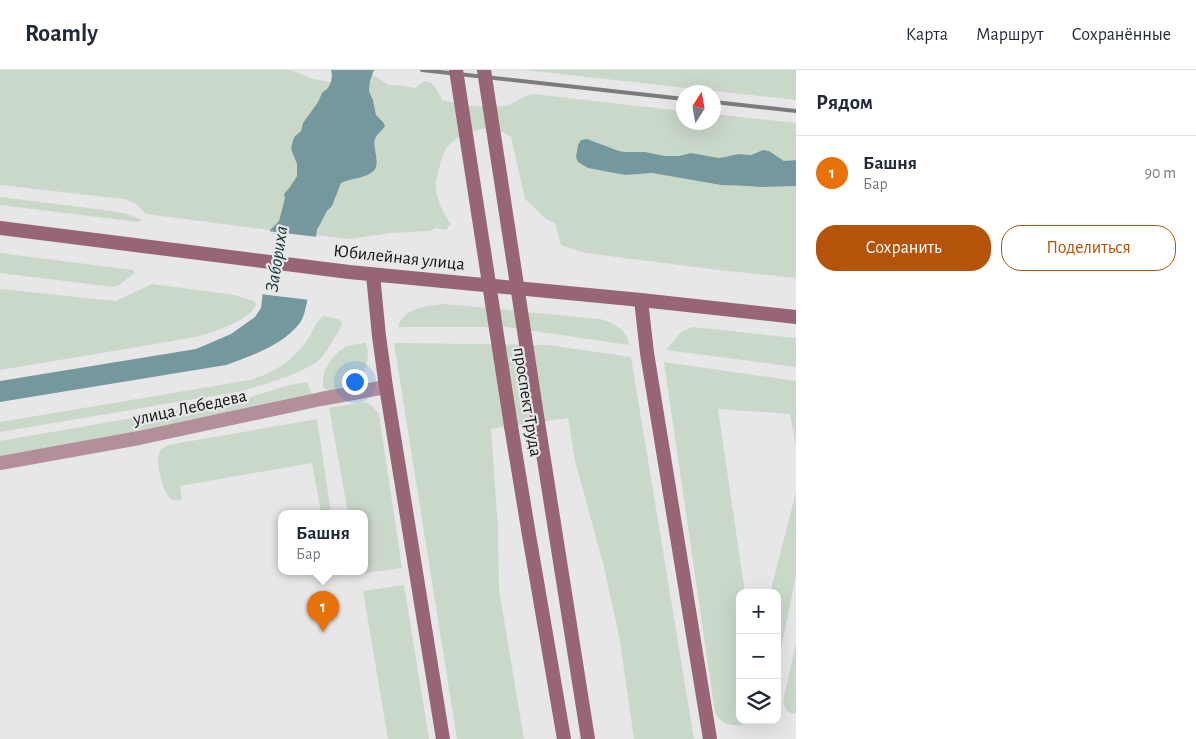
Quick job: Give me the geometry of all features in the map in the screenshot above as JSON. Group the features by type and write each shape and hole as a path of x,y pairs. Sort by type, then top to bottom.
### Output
{"main road":[{"name":"проспект Труда","path":"456,70 528,535 564,739"},
{"name":"проспект Труда","path":"484,70 588,739"},
{"name":"Юбилейная улица","path":"0,228 373,275 641,300 796,317"},
{"path":"373,275 386,387 443,739"},
{"path":"641,300 647,353 710,739"}],"street":[{"name":"улица Лебедева","path":"0,463 139,438 386,387"}],"green space":[{"path":"0,70 291,70 313,79 331,82 303,123 301,131 295,136 296,179 287,191 279,221 270,230 146,214 136,204 124,199 0,185"},
{"path":"524,70 796,70 796,100 721,92 721,85 676,85 676,87"},
{"path":"373,75 389,85 415,88 425,81 436,88 442,100 476,106 493,107 509,105 533,94 676,110 676,130 721,130 721,115 796,123 796,160 784,161 769,151 763,150 751,155 738,154 719,158 691,153 679,156 665,156 645,152 625,152 587,139 588,168 625,175 652,173 721,185 754,187 796,186 796,278 585,253 561,245 555,223 546,219 525,199 511,137 501,131 491,129 470,132 452,142 444,152 436,189 440,205 451,224 446,230 436,228 430,231 390,233 350,239 316,235 327,210 332,206 341,183 368,175 375,169 377,159 375,140 382,131 383,122 376,115 369,91"},
{"path":"0,197 112,211 142,220 138,222 0,205"},
{"path":"0,253 133,270 135,273 119,285 113,287 0,273"},
{"path":"152,284 235,295 254,301 256,304 253,310 239,320 221,329 196,337 0,370 0,289 116,301"},
{"path":"444,304 600,319 615,325 623,331 629,345 506,327 398,327 405,315 411,311"},
{"path":"323,316 338,319 342,325 329,346 315,363 284,377 242,391 0,432 0,422 259,377 283,365 290,359 302,347"},
{"path":"692,327 796,338 796,367 666,350 681,332"},
{"path":"366,343 368,353 364,372 352,385 343,389 324,389 323,378 327,366 335,355 346,347"},
{"path":"394,343 548,345 631,357 694,739 634,739 620,641 604,567 575,461 568,418 491,429 498,529 499,589 524,739 457,739"},
{"path":"664,362 796,381 796,447 790,414 718,409 744,589 736,589 736,724 747,724 729,725 719,719 715,713"},
{"path":"307,382 314,398 313,403 0,456 0,441 248,398 285,386"},
{"path":"365,402 372,406 379,414 402,568 368,573 368,510 347,510 329,408"},
{"path":"317,419 331,510 320,510 312,463 180,486 182,500 171,499 165,491 158,463 159,453 168,445"},
{"path":"796,492 796,576 781,649 781,589 771,589"},
{"path":"404,585 429,739 388,739 363,591"},
{"path":"796,643 796,713 792,714 786,710 783,702"}],"water":[{"name":"Забориха","path":"331,70 374,70 369,91 376,115 385,126 374,143 377,162 374,170 367,175 341,183 332,206 327,211 317,230 307,302 301,322 275,344 226,365 0,402 0,381 196,349 231,334 255,317 261,308 270,230 279,221 285,198 284,194 297,176 297,164 291,149 293,140 301,131 303,123 322,93 328,88 331,82"},
{"path":"587,139 619,151 645,152 665,156 679,156 691,153 719,158 738,154 751,155 763,150 769,151 784,161 796,160 796,186 721,185 652,173 625,175 588,168 578,162 576,157 581,140"}],"pier":[{"path":"267,231 318,237 310,300 260,294"}],"railway":[{"path":"422,70 676,98"},
{"path":"721,103 796,111"}],"place":[{"name":"Башня","path":"323,632"}]}
